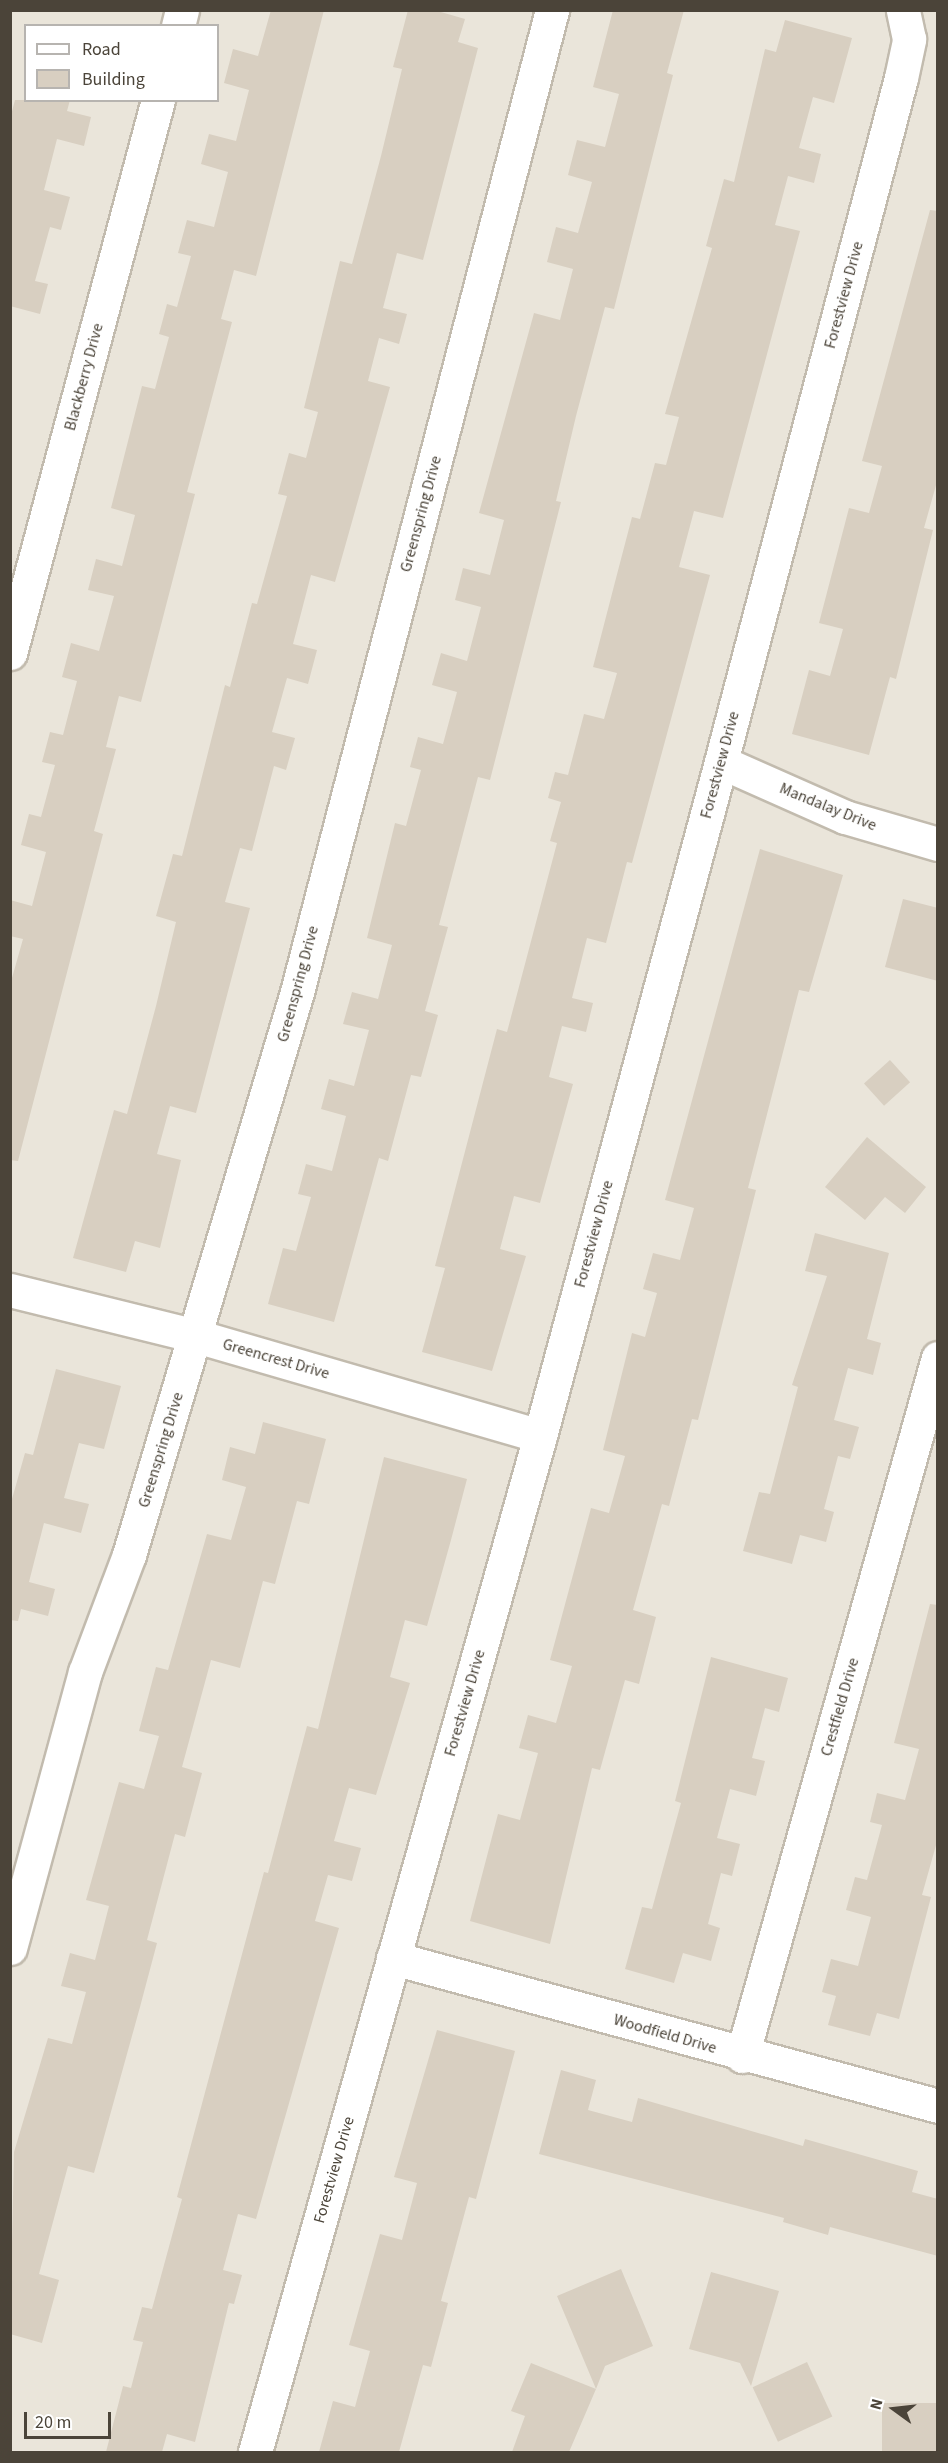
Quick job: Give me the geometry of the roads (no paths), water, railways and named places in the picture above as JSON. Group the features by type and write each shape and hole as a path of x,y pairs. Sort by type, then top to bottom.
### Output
{"street":[{"name":"Greenspring Drive","path":"10,1948 86,1672 129,1555 297,992 552,10"},
{"name":"Forestview Drive","path":"255,2452 540,1436 721,762 901,78 909,39 903,10"},
{"name":"Blackberry Drive","path":"10,654 157,102"},
{"name":"Mandalay Drive","path":"721,762 845,817 938,844"},
{"name":"Greencrest Drive","path":"10,1290 196,1336 540,1436"},
{"name":"Crestfield Drive","path":"742,2056 938,1358"},
{"name":"Woodfield Drive","path":"393,1958 742,2056 938,2106"}]}
